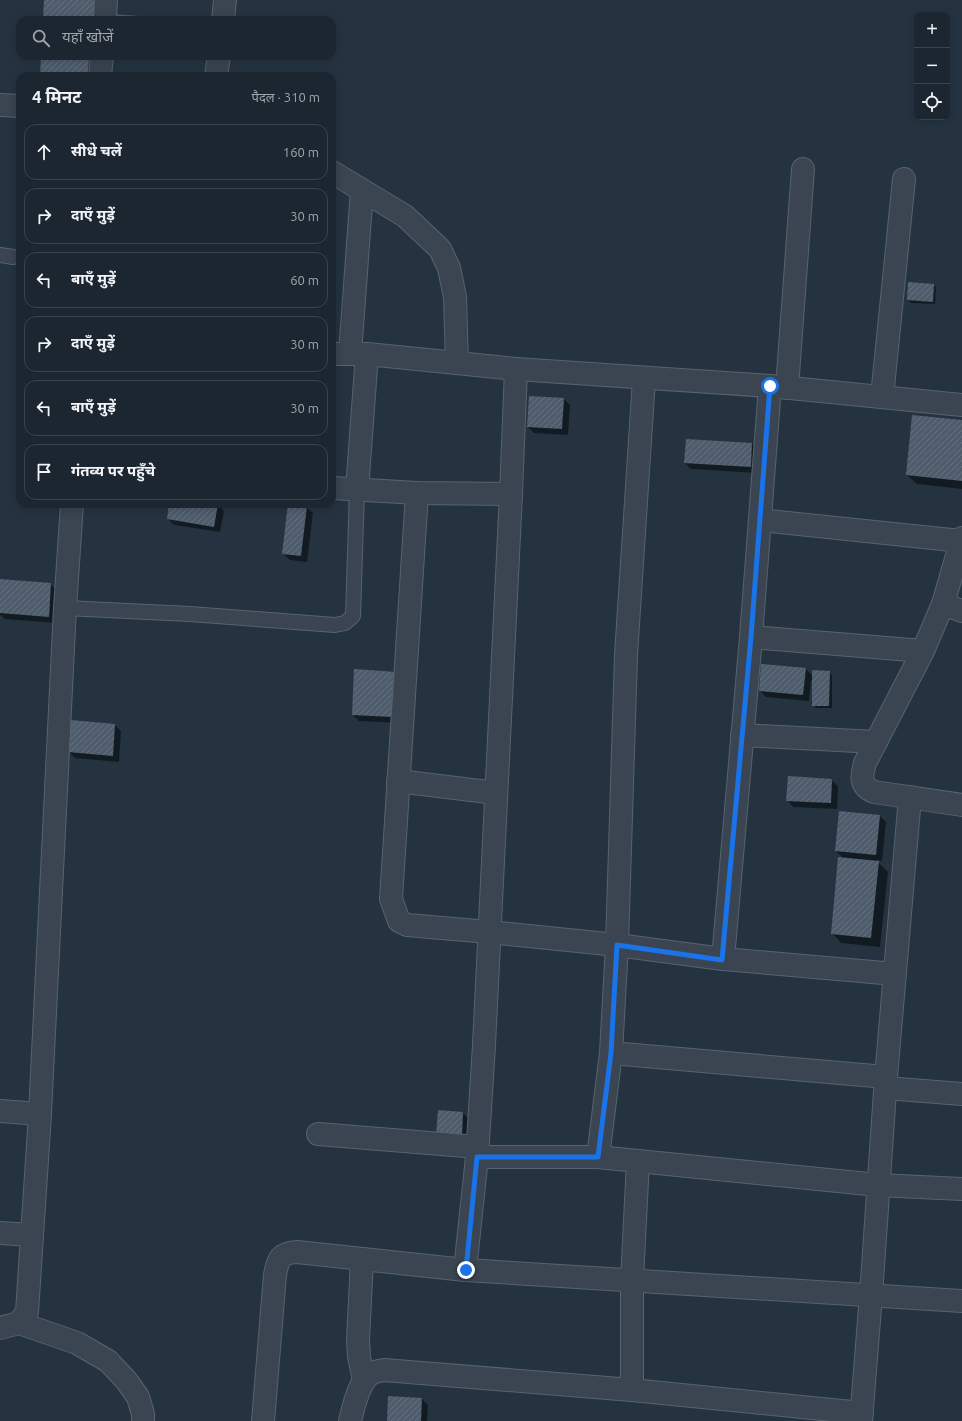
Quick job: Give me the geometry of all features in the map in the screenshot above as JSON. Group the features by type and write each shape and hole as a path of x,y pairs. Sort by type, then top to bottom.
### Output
{"street":[{"path":"105,16 106,0"},
{"path":"223,16 225,0"},
{"path":"100,72 102,60"},
{"path":"217,72 218,60"},
{"path":"0,105 16,106"},
{"path":"722,960 760,520 779,387 803,169"},
{"path":"336,174 404,216 440,248 449,268 454,297 457,363"},
{"path":"882,397 904,179"},
{"path":"357,490 350,354 362,190"},
{"path":"350,354 644,379 779,387 962,405"},
{"path":"466,1270 477,1152 484,1044 516,369"},
{"path":"598,1157 611,1053 617,945 626,654 644,379"},
{"path":"336,488 417,493 511,494"},
{"path":"417,493 391,899 399,921 408,925 617,945 722,960 895,974"},
{"path":"10,1325 27,1312 40,1114 65,608 72,508"},
{"path":"760,520 962,539 953,608 923,651 865,763 862,774 863,784 867,789 874,792 962,804"},
{"path":"751,637 923,651"},
{"path":"742,735 876,742"},
{"path":"398,781 496,793"},
{"path":"350,1421 358,1392 364,1380 374,1372 384,1370 632,1390 861,1417 886,1082 910,797"},
{"path":"611,1053 886,1082 962,1094"},
{"path":"0,1111 40,1114"},
{"path":"318,1134 477,1152 598,1157 878,1186 962,1189"},
{"path":"632,1390 632,1280 638,1161"},
{"path":"0,1233 32,1235"},
{"path":"263,1421 275,1275 277,1264 281,1256 288,1252 466,1270 962,1301"},
{"path":"362,1259 358,1340 359,1357 364,1380"},
{"path":"10,1325 77,1343 108,1361 126,1380 138,1397 142,1421"}],"lane":[{"path":"65,608 190,614 335,624 345,623 353,616 357,490"}],"building":[{"path":"44,0 95,0 94,16 43,16"},
{"path":"112,14 139,16 112,16"},
{"path":"41,60 89,60 88,72 40,72"},
{"path":"908,282 934,284 933,302 907,300"},
{"path":"529,396 564,398 562,429 527,427"},
{"path":"912,415 962,420 962,481 906,475"},
{"path":"686,439 752,443 751,467 684,463"},
{"path":"168,508 217,508 214,527 167,519"},
{"path":"288,508 307,508 301,556 282,554"},
{"path":"0,579 51,583 49,617 0,613"},
{"path":"761,664 806,668 803,695 759,691"},
{"path":"354,669 396,672 393,717 352,715"},
{"path":"812,670 830,671 829,706 812,706"},
{"path":"71,720 115,724 113,756 68,752"},
{"path":"788,776 832,779 831,803 786,801"},
{"path":"839,811 880,815 876,855 835,851"},
{"path":"838,857 879,861 871,938 831,934"},
{"path":"438,1110 463,1112 462,1137 436,1135"},
{"path":"388,1396 422,1398 421,1421 387,1421"}],"route":[{"path":"466,1270 477,1157 598,1157 611,1053 617,945 722,960 751,637 770,386"}]}
